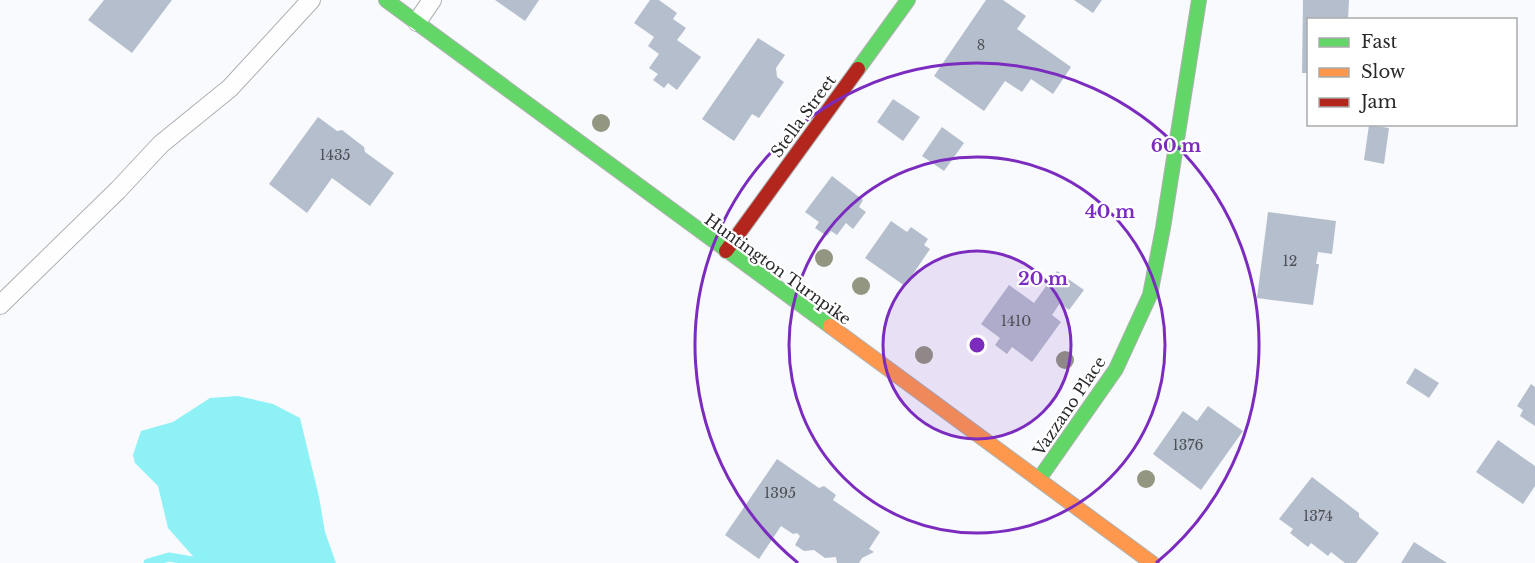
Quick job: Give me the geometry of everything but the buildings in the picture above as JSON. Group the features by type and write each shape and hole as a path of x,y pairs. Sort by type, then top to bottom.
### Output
{"main road":[{"name":"Huntington Turnpike","path":"386,0 1152,563"},
{"name":"Stella Street","path":"726,251 908,0"},
{"name":"Vazzano Place","path":"1039,479 1116,369 1150,295 1163,228 1199,0"}],"lane":[{"path":"0,305 118,190 161,144 230,88 311,0"},
{"path":"417,22 432,0"}],"water":[{"path":"238,396 273,404 300,418 325,532 336,563 199,563 168,528 158,486 135,463 133,455 141,431 173,422 210,398"}],"waterway":[{"path":"148,563 169,557 204,563"}],"traffic: fast":[{"path":"386,0 830,326"},
{"path":"858,69 908,0"},
{"path":"1039,479 1116,369 1150,295 1163,228 1199,0"}],"traffic: slow":[{"path":"830,326 1152,563"}],"traffic: jam":[{"path":"726,251 858,69"}]}
